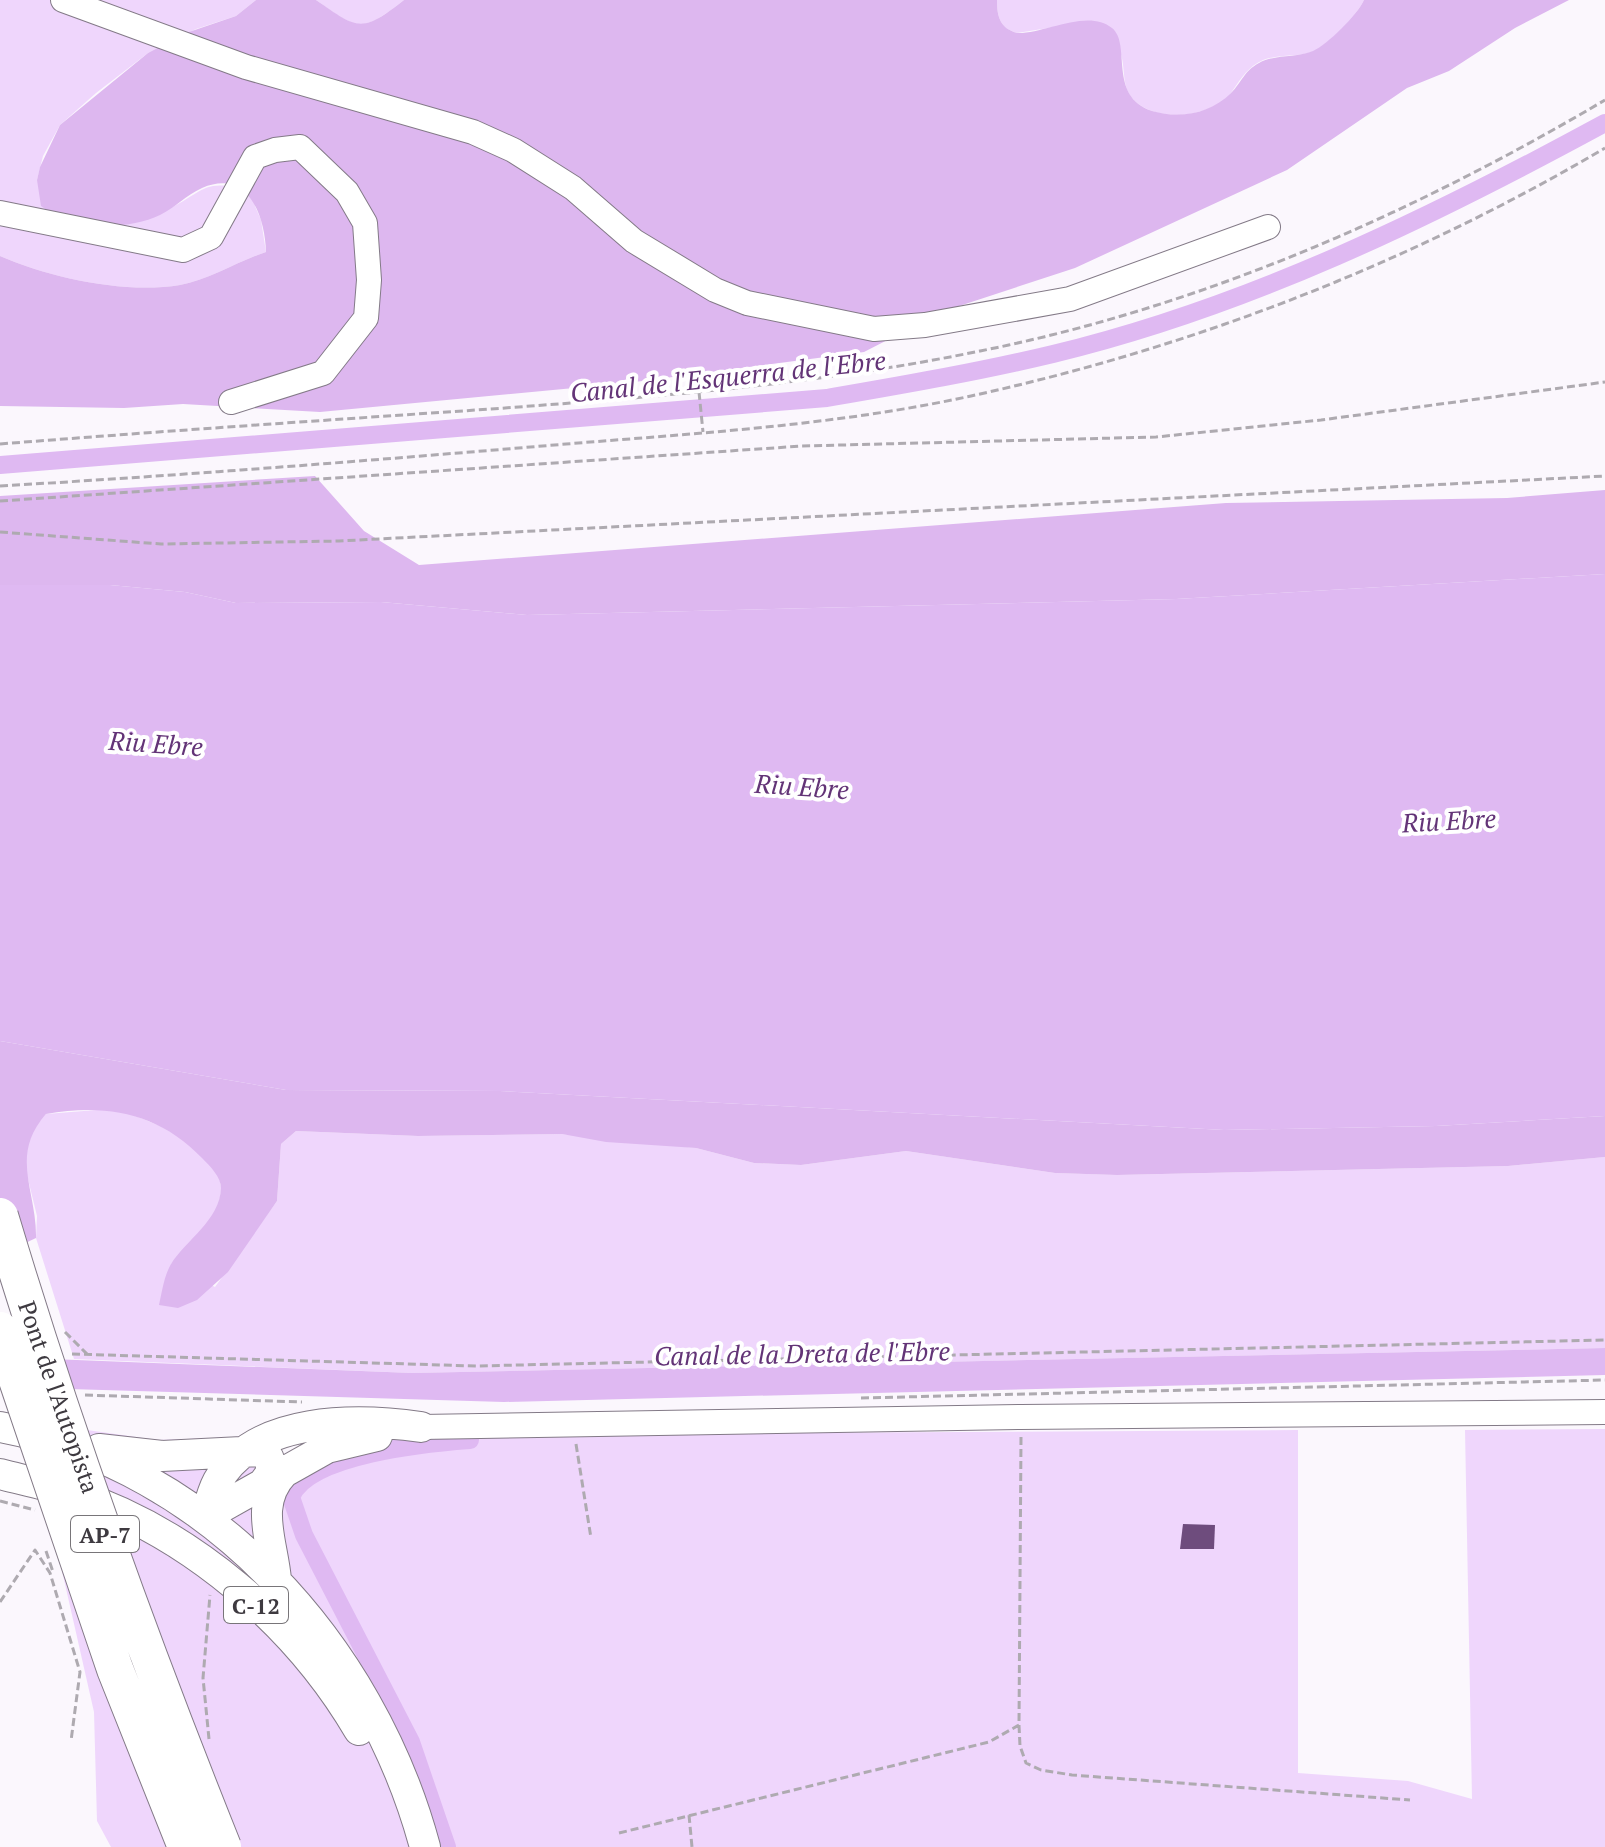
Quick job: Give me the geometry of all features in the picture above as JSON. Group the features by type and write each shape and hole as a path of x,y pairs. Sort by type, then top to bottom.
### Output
{"highway":[{"name":"Pont de l'Autopista","path":"0,1216 47,1368 118,1572 165,1703 223,1847"},
{"name":"Pont de l'Autopista","path":"0,1330 115,1669 186,1847"}],"main road":[{"path":"206,1516 219,1479 249,1450 280,1434 325,1424 393,1423 421,1427"},
{"name":"C-12","path":"0,1427 57,1441 114,1465 206,1516 276,1580 320,1631 349,1673 408,1790 425,1847"},
{"path":"206,1516 327,1448 421,1427"},
{"path":"57,1441 162,1456 260,1451 271,1462 272,1474 261,1487"},
{"path":"276,1580 266,1510 278,1480 293,1466"},
{"name":"C-12","path":"0,1474 72,1493 142,1523 219,1574 268,1616 319,1672 345,1707 394,1799 412,1847"},
{"name":"C-12","path":"394,1799 395,1767"}],"street":[{"path":"63,0 246,67 473,132 513,150 573,188 634,241 715,290 747,303 874,329 925,325 1070,299 1268,227"},
{"path":"0,213 183,250 211,237 255,157 275,150 300,147 321,163 347,192 365,223 369,280 366,318 323,373 231,402"},
{"path":"421,1427 1605,1412"}],"path":[{"path":"0,486 230,472 703,432 829,420 969,396 1104,363 1209,330 1368,270 1482,217 1605,148"},
{"path":"0,501 802,446 1156,437 1321,420 1605,382"},
{"path":"699,391 703,432"},
{"path":"0,532 161,544 339,541 1605,476"},
{"path":"63,1353 476,1366 1605,1340"},
{"path":"850,1398 1605,1380"},
{"path":"73,1395 314,1403"},
{"path":"1021,1417 1019,1725 1020,1746 1026,1763 1041,1770 1072,1775 1410,1800"},
{"path":"574,1424 591,1538"},
{"path":"0,1602 35,1550 50,1573 80,1672 71,1741"},
{"path":"210,1745 203,1678 209,1596 219,1574"},
{"path":"619,1833 989,1742 1019,1725"},
{"path":"689,1815 692,1847"}],"shaded area":[{"path":"0,0 256,0 236,16 196,29 148,53 96,93 60,125 43,156 37,180 98,226 150,217 213,186 234,187 249,192 261,220 266,252 202,279 158,287 88,282 42,271 0,256"},
{"path":"256,0 316,0 341,17 360,24 378,18 404,0 997,0 1001,21 1017,33 1091,20 1112,28 1118,36 1125,82 1130,94 1138,104 1152,111 1173,115 1194,113 1214,106 1259,63 1319,48 1349,21 1364,0 1569,0 1515,28 1449,71 1407,88 1287,170 1075,268 944,311 864,352 627,383 320,412 183,404 124,408 0,406 0,256 42,271 88,282 158,287 202,279 266,252 262,224 251,199 231,184 202,188 165,212 146,220 99,226 68,220 41,206 37,180 60,125 148,53 186,33 236,16"},
{"path":"316,0 404,0 378,19 360,24 341,17"},
{"path":"997,0 1364,0 1341,29 1318,49 1306,54 1263,60 1249,69 1226,99 1204,110 1179,115 1154,112 1135,101 1126,87 1118,47 1092,21 1017,33 1001,21"},
{"path":"315,476 364,531 419,565 1226,503 1507,498 1605,490 1605,574 1176,599 527,615 381,602 236,603 185,592 110,585 0,585 0,496"},
{"path":"0,1041 286,1090 500,1091 1224,1130 1436,1126 1605,1116 1605,1157 1508,1166 1117,1175 1055,1173 906,1151 801,1165 754,1163 696,1148 606,1142 562,1134 418,1136 296,1131 281,1144 277,1201 228,1272 197,1300 178,1308 159,1305 167,1274 177,1255 215,1210 221,1184 212,1168 185,1143 150,1121 130,1115 90,1110 46,1114 35,1129 27,1159 36,1238 0,1255"},
{"path":"109,1109 140,1118 177,1135 207,1159 217,1173 220,1197 211,1218 171,1264 215,1287 277,1201 281,1144 296,1131 418,1136 562,1134 696,1148 754,1163 801,1165 906,1151 1055,1173 1118,1175 1508,1166 1605,1157 1605,1348 412,1373 74,1359 36,1238 37,1216 26,1171 26,1149 33,1129 46,1114"},
{"path":"17,1420 157,1440 244,1437 285,1487 357,1449 438,1435 1298,1430 1298,1773 1408,1781 1472,1799 1465,1430 1605,1429 1605,1847 111,1847 97,1821 94,1712 48,1509"}],"water":[{"name":"Riu Ebre","path":"1605,574 1605,1116 1436,1126 1224,1130 500,1091 286,1090 0,1041 0,585 110,585 185,592 236,603 381,602 527,615 1176,599"},
{"path":"1605,1348 1605,1375 504,1402 0,1387 0,1357 412,1373"}],"building":[{"path":"1183,1524 1215,1525 1214,1549 1180,1549"}],"waterway":[{"name":"Canal de l'Esquerra de l'Ebre","path":"0,465 827,398 997,367 1126,334 1267,285 1472,193 1605,123"},
{"path":"447,1847 411,1742 304,1535 291,1497 302,1482 321,1470 345,1461 400,1448 470,1440"}],"water label":[{"name":"Canal de la Dreta de l'Ebre","path":"802,1353"}]}
